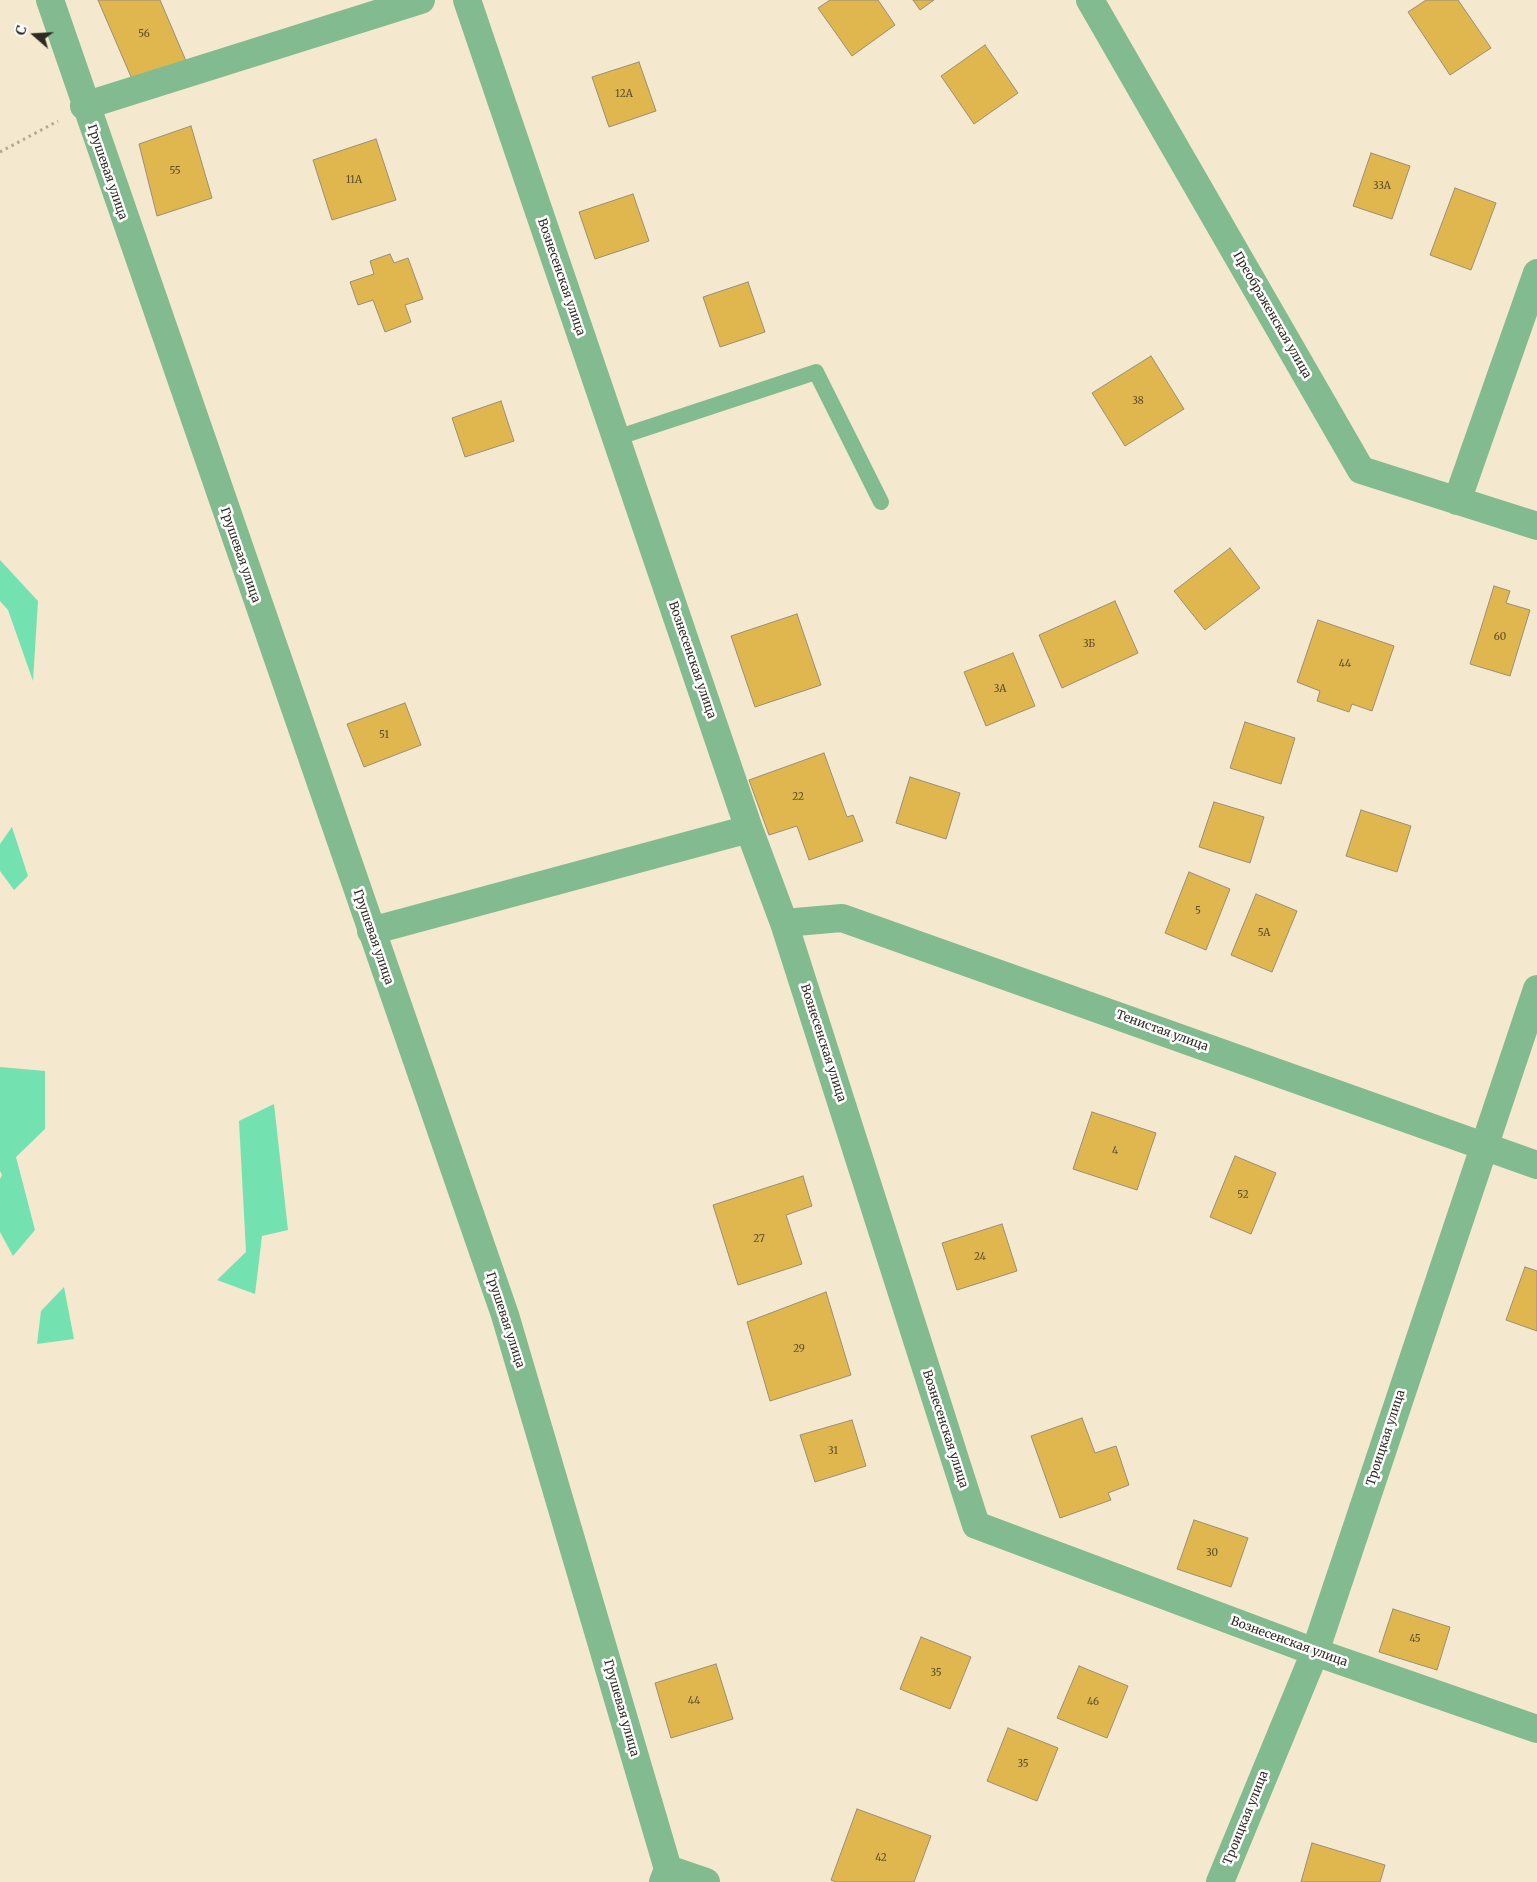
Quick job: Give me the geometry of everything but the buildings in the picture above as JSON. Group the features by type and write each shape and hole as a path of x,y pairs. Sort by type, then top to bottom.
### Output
{"street":[{"name":"Грушевая улица","path":"50,0 84,106 505,1316 666,1876"},
{"path":"84,106 421,0"},
{"name":"Вознесенская улица","path":"468,0 749,829 784,923 976,1525 1315,1652 1537,1729"},
{"name":"Преображенская улица","path":"1090,0 1360,470 1537,526"},
{"path":"1457,501 1537,273"},
{"path":"371,931 749,829"},
{"name":"Тенистая улица","path":"784,923 842,918 1537,1165"},
{"name":"Троицкая улица","path":"1220,1882 1315,1652 1537,989"},
{"path":"666,1876 706,1882"}],"lane":[{"path":"616,438 816,372 881,502"}],"path":[{"path":"0,152 84,106"}],"green space":[{"path":"0,560 38,601 33,681 8,610 0,601"},
{"path":"12,827 28,876 14,890 0,871 0,844"},
{"path":"0,1067 45,1071 45,1129 16,1157 35,1230 13,1256 0,1232 0,1179 2,1175 0,1171"},
{"path":"274,1104 288,1230 262,1236 255,1294 217,1280 246,1252 239,1121"},
{"path":"64,1287 74,1339 37,1344 41,1311"}]}
